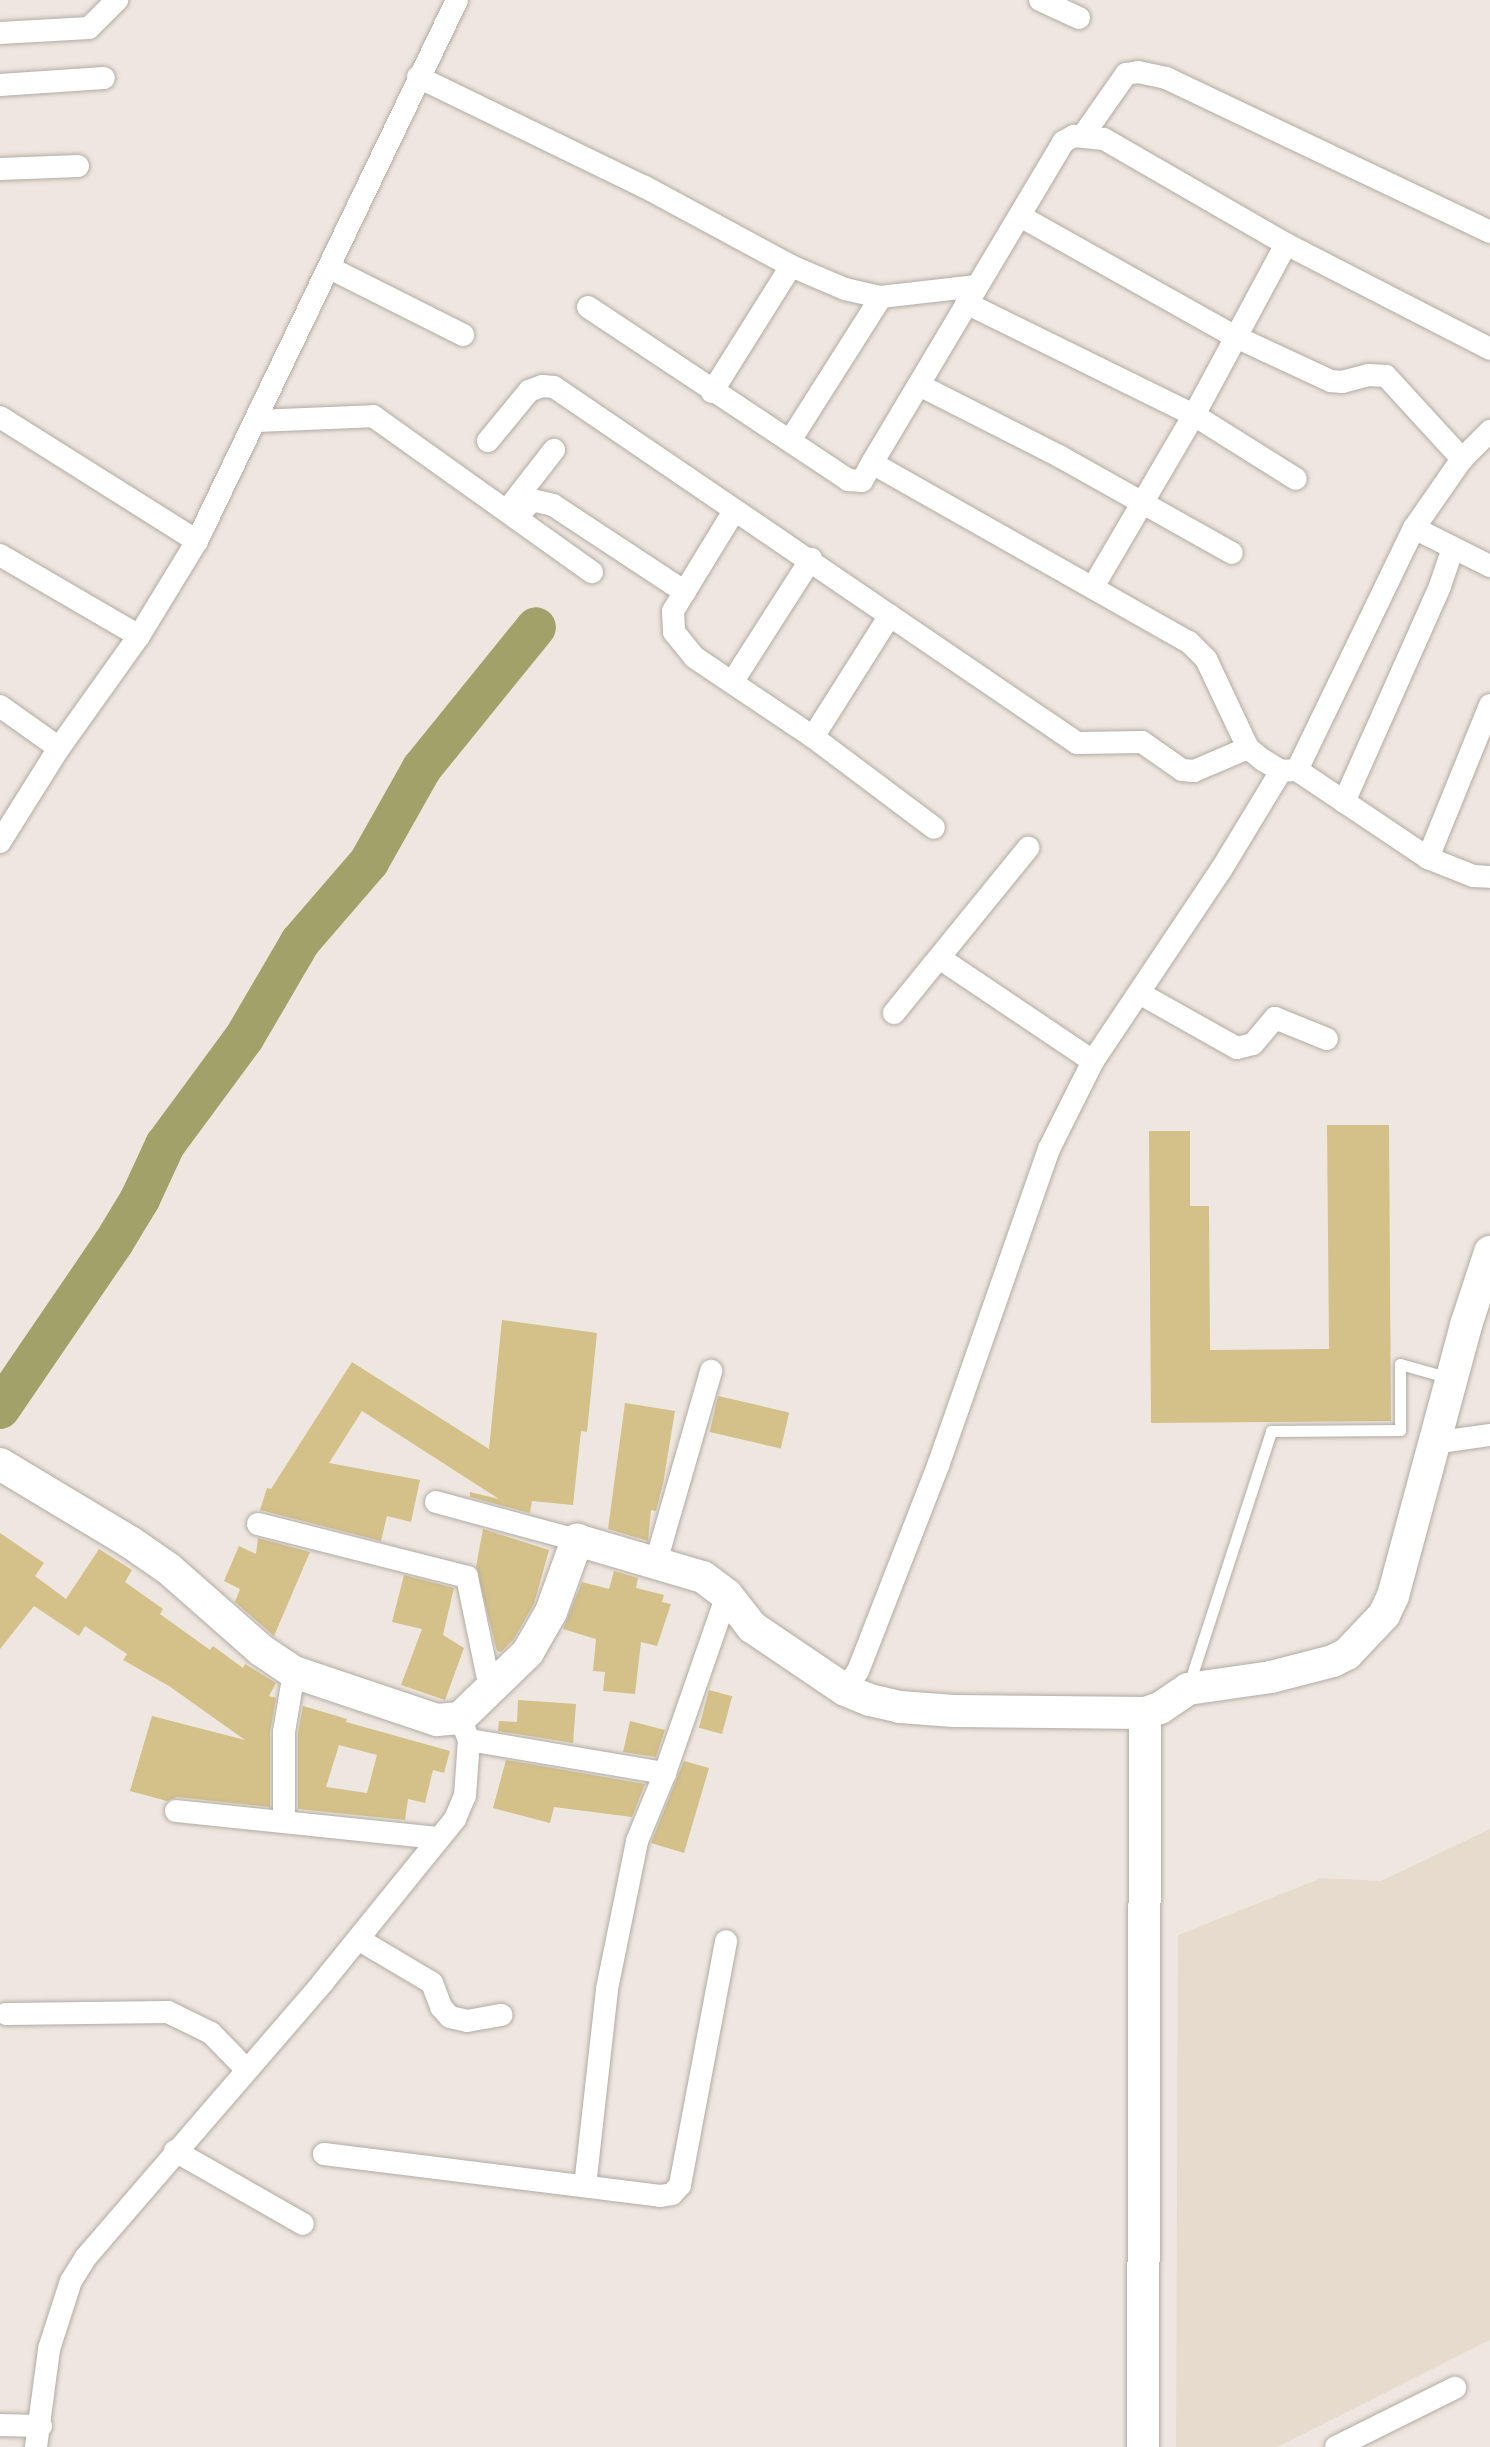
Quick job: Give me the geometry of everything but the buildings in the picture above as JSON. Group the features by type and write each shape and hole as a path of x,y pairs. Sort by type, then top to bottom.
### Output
{"street":[{"path":"0,33 89,28 117,0"},
{"path":"0,842 59,748 139,636 197,541 457,0"},
{"path":"1040,0 1079,18"},
{"path":"588,307 852,482 865,478 1063,142 1084,134 1126,74 1138,72 1166,78 1490,232"},
{"path":"418,77 590,159 791,266 845,289 881,297 971,295 1194,415 1296,479"},
{"path":"0,85 104,78"},
{"path":"1084,134 1104,139 1286,244 1490,349"},
{"path":"0,169 78,166"},
{"path":"1020,216 1236,337 1338,383 1368,375 1386,376 1462,459"},
{"path":"1093,587 1194,415 1286,244"},
{"path":"712,392 791,266"},
{"path":"330,268 463,335"},
{"path":"791,439 881,297"},
{"path":"919,385 1143,502 1232,553"},
{"path":"488,441 529,391 542,386 554,387 734,511 811,559 1077,743 1142,742 1182,770 1194,771 1248,748"},
{"path":"256,421 373,416 592,572"},
{"path":"0,417 197,541"},
{"path":"845,1690 858,1671 939,1463 1049,1149 1093,1061 1289,771 1414,528 1462,459 1490,431"},
{"path":"511,515 554,450"},
{"path":"872,463 1189,642 1206,659 1248,748 1344,802 1428,858 1465,873 1490,877"},
{"path":"511,515 532,500 553,505 685,592"},
{"path":"734,511 673,611 674,632 694,657 813,737 934,828"},
{"path":"1414,528 1490,566"},
{"path":"1344,802 1440,586 1453,548"},
{"path":"0,555 139,636"},
{"path":"733,681 811,559"},
{"path":"813,737 890,615"},
{"path":"1428,858 1490,705"},
{"path":"0,706 59,748"},
{"path":"894,1013 941,959 1028,848"},
{"path":"941,959 1093,1061"},
{"path":"1139,993 1237,1048 1253,1044 1275,1018 1327,1039"},
{"path":"436,1502 703,1577 727,1595 752,1627 845,1690 900,1707 1145,1713 1160,1708 1188,1689 1315,1668 1347,1654 1384,1615 1393,1596 1451,1379 1490,1252"},
{"path":"656,1562 711,1371"},
{"path":"1433,1443 1490,1435"},
{"path":"0,1464 169,1569 261,1650 294,1672 465,1729 665,1773"},
{"path":"258,1524 467,1577 490,1688"},
{"path":"0,2425 39,2437 49,2349 71,2281 86,2257 358,1939 461,1808 465,1729 490,1688 535,1642 551,1612 577,1540"},
{"path":"585,2186 614,1947 637,1841 665,1773 727,1595"},
{"path":"284,1822 284,1732 294,1672"},
{"path":"1143,2447 1145,1713"},
{"path":"176,1811 439,1838"},
{"path":"358,1939 432,1983 441,2007 450,2017 467,2021 501,2015"},
{"path":"324,2154 660,2196 678,2190 726,1941"},
{"path":"6,2014 168,2012 211,2033 246,2069"},
{"path":"175,2151 303,2224"},
{"path":"1336,2447 1455,2388"}],"lane":[{"path":"1188,1689 1271,1431 1400,1430 1400,1364 1451,1379"}],"shaded area":[{"path":"1490,1829 1490,2340 1277,2447 1176,2447 1178,1935 1322,1878 1381,1881"}],"waterway":[{"path":"0,1409 114,1242 140,1199 165,1145 244,1038 300,942 369,862 422,768 536,627"}]}
